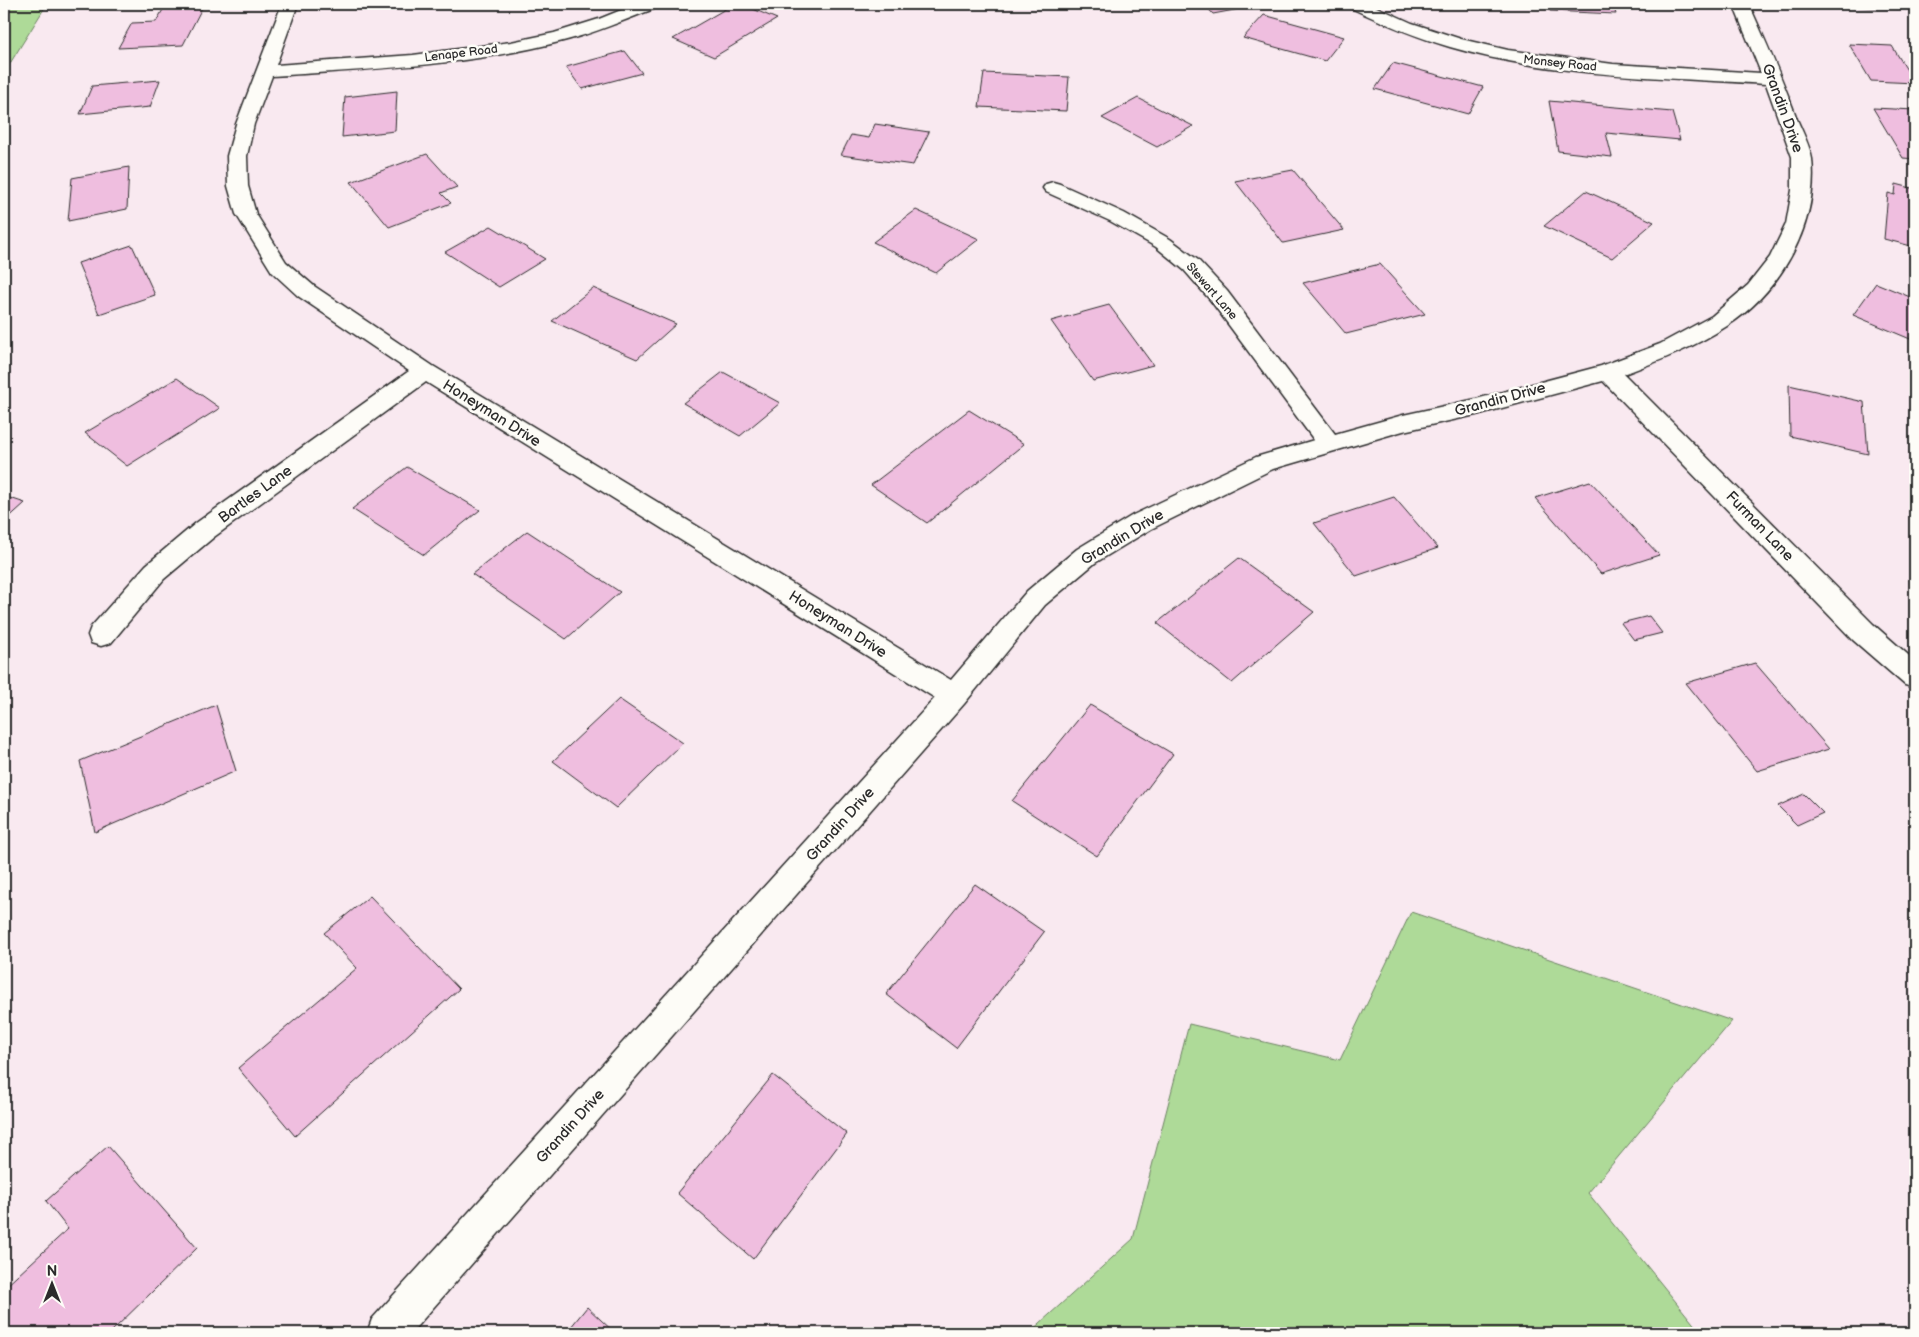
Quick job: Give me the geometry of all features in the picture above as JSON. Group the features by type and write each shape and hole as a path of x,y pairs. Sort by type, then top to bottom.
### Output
{"street":[{"name":"Honeyman Drive","path":"290,4 245,124 237,156 238,186 246,214 260,239 279,266 306,291 424,371 954,696"},
{"name":"Lenape Road","path":"266,71 447,56 504,48 554,38 596,25 650,4"},
{"name":"Monsey Road","path":"1357,4 1383,18 1421,34 1512,57 1559,64 1774,79"},
{"name":"Grandin Drive","path":"386,1333 954,696 1036,598 1086,556 1142,522 1204,490 1265,463 1329,443 1608,372 1668,349 1720,320 1756,290 1780,259 1796,224 1802,190 1802,157 1774,79 1741,4"},
{"name":"Stewart Lane","path":"1053,188 1117,217 1163,243 1191,265 1219,296 1329,443"},
{"name":"Bartles Lane","path":"101,634 155,572 205,530 424,371"},
{"name":"Furman Lane","path":"1608,372 1863,632 1915,677"}],"green space":[{"path":"4,4 47,4 4,73"},
{"path":"1411,912 1732,1021 1588,1193 1701,1333 1029,1333 1133,1239 1189,1024 1340,1060"}],"building":[{"path":"204,4 183,45 118,48 132,23 156,22 165,6"},
{"path":"362,4 410,4 409,7 360,10"},
{"path":"734,4 741,4 777,19 714,57 673,39"},
{"path":"1204,4 1259,4 1261,5 1213,14"},
{"path":"1547,4 1612,4 1616,14 1550,11"},
{"path":"1895,4 1898,9 1833,5"},
{"path":"1264,15 1344,37 1325,61 1243,38"},
{"path":"1849,44 1892,46 1915,83 1871,81"},
{"path":"625,51 642,73 582,89 566,67"},
{"path":"1393,63 1483,87 1468,114 1375,89"},
{"path":"984,73 1069,77 1066,111 979,107"},
{"path":"160,80 150,107 80,114 92,86"},
{"path":"397,91 395,131 342,137 345,97"},
{"path":"1138,98 1193,126 1157,147 1102,118"},
{"path":"1549,101 1672,112 1680,140 1606,133 1612,157 1558,151"},
{"path":"1873,108 1915,110 1915,159 1903,158"},
{"path":"875,124 929,132 913,165 841,155 851,135 869,138"},
{"path":"427,154 457,187 441,193 451,203 389,227 351,182"},
{"path":"129,167 127,209 68,221 72,178"},
{"path":"1293,170 1344,230 1283,243 1235,181"},
{"path":"1896,184 1915,189 1915,247 1884,239 1888,193 1895,195"},
{"path":"1586,191 1654,222 1612,258 1544,226"},
{"path":"916,210 979,239 936,273 873,242"},
{"path":"491,226 545,259 499,287 445,252"},
{"path":"132,245 155,295 99,314 78,263"},
{"path":"1380,264 1425,314 1346,334 1303,283"},
{"path":"1876,283 1915,299 1915,341 1853,315"},
{"path":"593,288 676,324 637,359 552,321"},
{"path":"1109,305 1153,365 1093,381 1051,321"},
{"path":"723,372 780,403 740,436 683,403"},
{"path":"177,378 220,408 127,466 85,433"},
{"path":"1789,385 1864,402 1868,454 1790,436"},
{"path":"969,410 1024,444 927,523 871,485"},
{"path":"407,467 480,510 424,555 352,509"},
{"path":"1590,481 1659,555 1601,574 1535,498"},
{"path":"4,496 25,503 4,522"},
{"path":"1394,497 1438,548 1356,576 1314,523"},
{"path":"527,531 620,592 566,639 472,574"},
{"path":"1239,558 1314,612 1232,683 1157,623"},
{"path":"1649,616 1662,633 1634,640 1621,623"},
{"path":"1755,663 1829,749 1757,771 1686,683"},
{"path":"619,699 683,743 616,808 553,761"},
{"path":"216,705 236,771 95,832 80,761"},
{"path":"1090,705 1173,754 1097,856 1012,801"},
{"path":"1804,794 1823,813 1797,825 1778,806"},
{"path":"975,884 1044,932 956,1048 886,994"},
{"path":"370,896 459,989 295,1136 238,1068 357,968 324,933"},
{"path":"773,1075 847,1134 753,1259 677,1193"},
{"path":"108,1146 197,1248 110,1333 4,1333 4,1288 68,1229 46,1201"},
{"path":"587,1307 615,1333 566,1333"}]}
